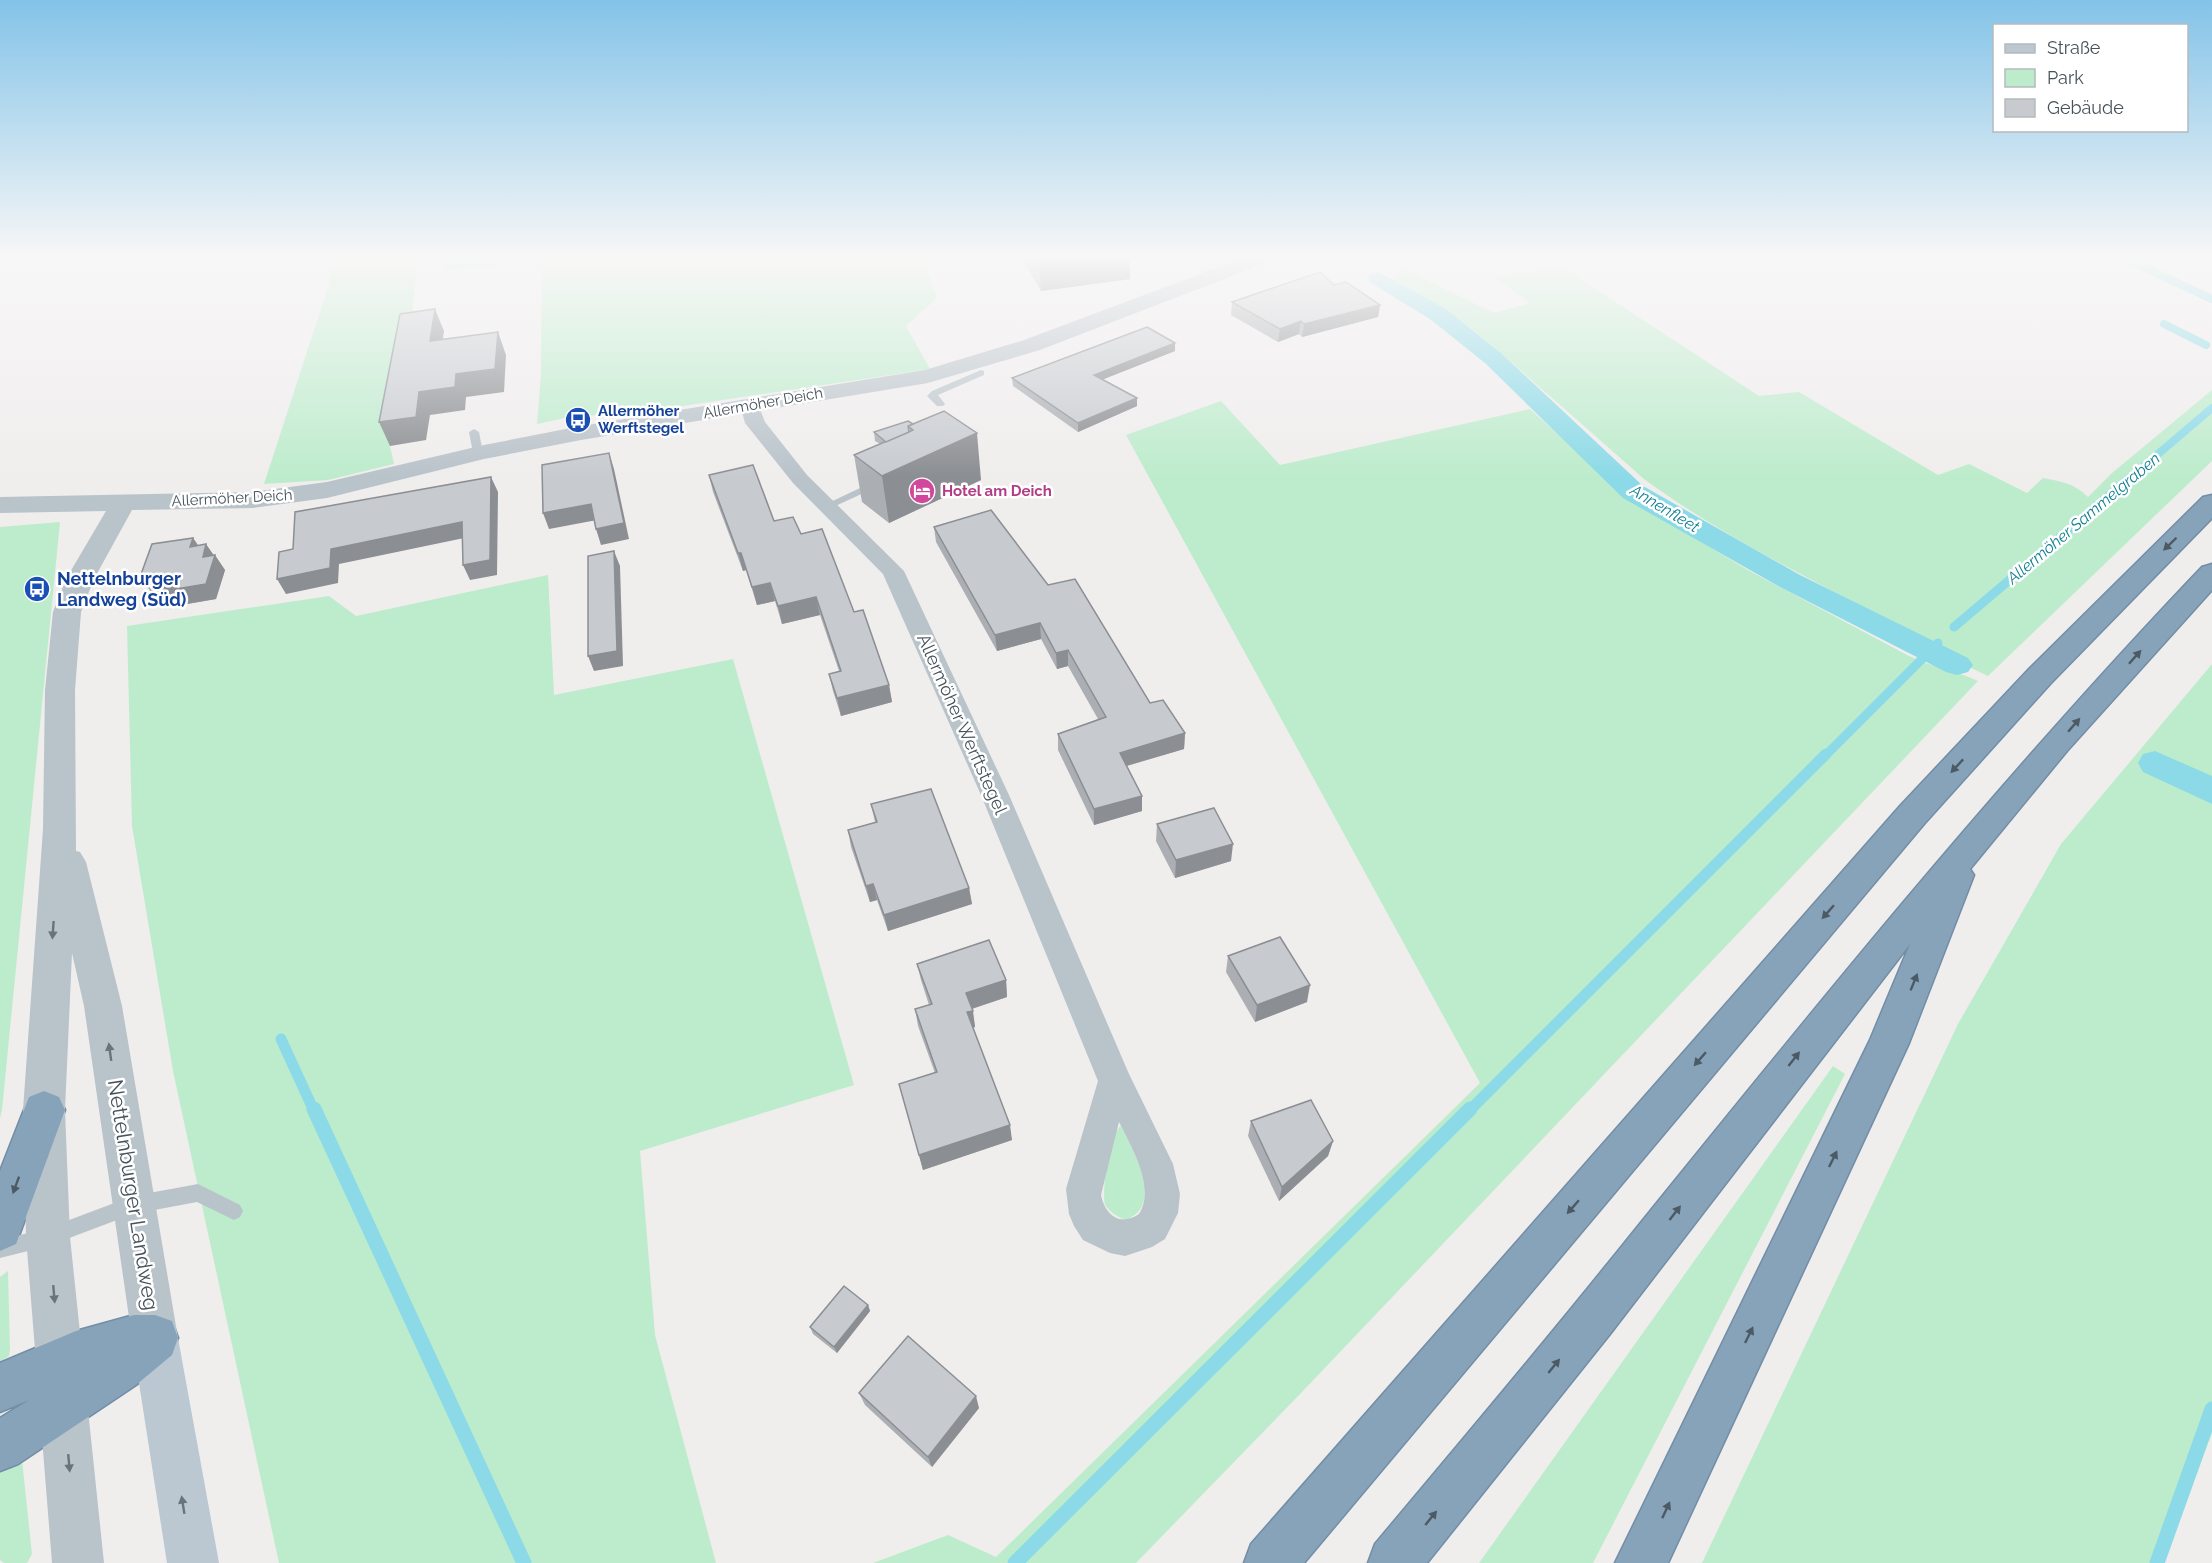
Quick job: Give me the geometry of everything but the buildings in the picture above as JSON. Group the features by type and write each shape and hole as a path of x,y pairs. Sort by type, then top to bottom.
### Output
{"highway":[{"path":"1270,1563 1763,985 1996,723 2212,503"},
{"path":"1394,1563 1619,1285 1822,1023 1967,847 2095,700 2212,573"},
{"path":"1641,1563 1889,1043 1967,847"},
{"path":"0,1229 44,1110"},
{"path":"0,1388 62,1383 129,1362 155,1338"},
{"path":"0,1446 62,1383"}],"main road":[{"name":"Nettelnburger Landweg","path":"155,1338 193,1563"}],"street":[{"name":"Allermöher Deich","path":"0,505 253,500 294,496 476,443 580,433 928,376 1032,345 1069,331"},
{"name":"Allermöher Werftstegel","path":"750,405 755,423 800,479 893,571 995,795 1115,1081 1156,1165 1163,1196 1159,1214 1152,1228 1140,1236 1128,1239 1116,1238 1093,1224 1085,1212 1083,1194 1095,1142 1115,1081"},
{"name":"Nettelnburger Landweg","path":"78,1563 48,1238 44,1110 60,829 60,690 67,612 80,579 123,503"},
{"name":"Nettelnburger Landweg","path":"60,829 103,1006 155,1338"}],"lane":[{"path":"940,404 932,396 935,393 981,373"},
{"path":"827,506 889,478"},
{"path":"0,1250 48,1238 133,1205 198,1193 234,1211"}],"green space":[{"path":"314,331 411,331 390,446 394,464 328,480 264,484"},
{"path":"541,331 909,331 930,369 643,412 569,417 537,424"},
{"path":"1473,331 1660,331 1759,396 1799,392 1938,475 1969,464 2027,493 2043,478 2067,484 2088,497 2112,473 2212,390 2212,461 1988,676 1965,665 1943,649 1790,569 1679,503 1644,479 1503,354"},
{"path":"1221,401 1280,465 1530,409 1627,497 1746,569 1907,655 1978,681 1302,1392 1136,1563 873,1563 948,1535 996,1557 1480,1083 1126,435"},
{"path":"60,522 2,1110 0,1118 0,527"},
{"path":"548,575 554,695 733,659 854,1085 640,1151 655,1335 716,1563 279,1563 173,1071 132,826 127,626 329,596 356,616"},
{"path":"2212,664 2212,1433 2164,1563 1702,1563 1958,1024 2061,844"},
{"path":"1833,1066 1845,1074 1593,1563 1479,1563"},
{"path":"1121,1126 1139,1163 1145,1191 1143,1203 1137,1213 1125,1220 1106,1206 1104,1190 1110,1151 1117,1130"},
{"path":"8,1271 10,1349 9,1356 0,1362 0,1277"},
{"path":"22,1460 32,1554 27,1563 4,1563 0,1560 0,1472"}],"waterway":[{"name":"Annenfleet","path":"1459,331 1493,358 1633,492 1790,581 1957,665"},
{"path":"2178,331 2206,345"},
{"name":"Allermöher Sammelgraben","path":"2131,477 2212,408"},
{"name":"Allermöher Sammelgraben","path":"1954,627 2132,476"},
{"path":"1825,756 1938,643"},
{"path":"1469,1111 1826,754"},
{"path":"2155,763 2212,791"},
{"path":"281,1039 314,1111"},
{"path":"314,1109 524,1563"},
{"path":"1015,1563 1470,1109"},
{"path":"2157,1563 2212,1409"}],"place":[{"name":"Allermöher Werftstegel","path":"578,420"},
{"name":"Hotel am Deich","path":"922,491"},
{"name":"Nettelnburger Landweg (Süd)","path":"37,589"}]}
